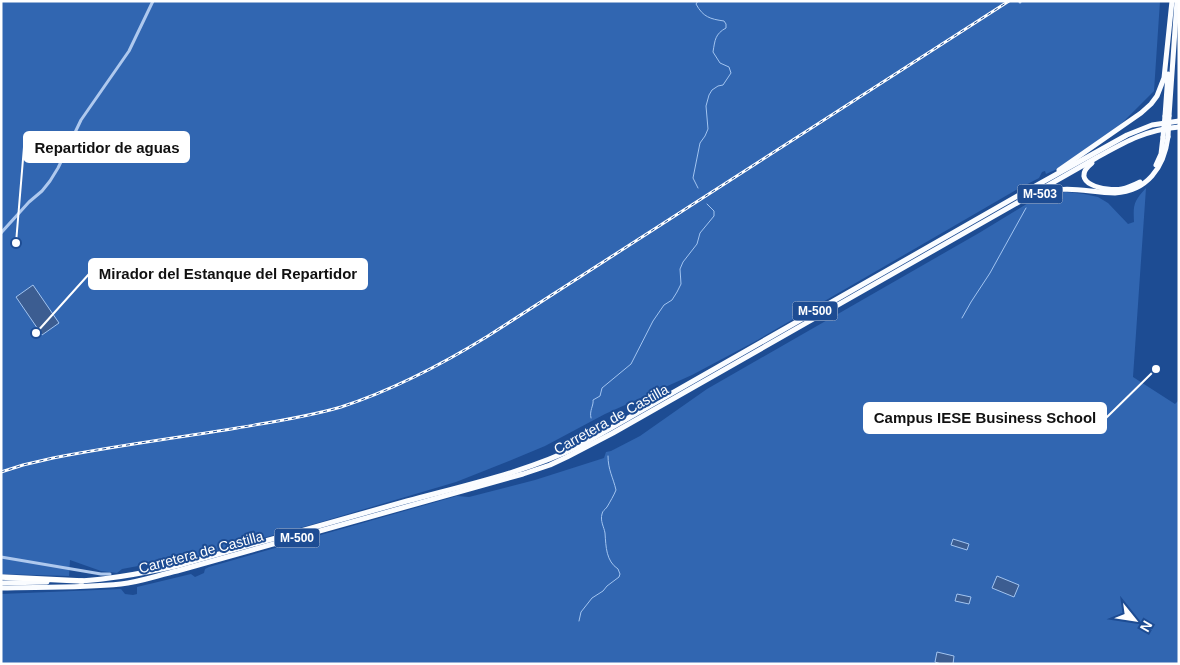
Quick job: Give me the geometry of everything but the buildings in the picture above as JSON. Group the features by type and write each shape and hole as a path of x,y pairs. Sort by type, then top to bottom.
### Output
{"highway":[{"name":"M-503","path":"992,217 1053,189 1068,188 1121,193 1136,188 1156,172 1165,154 1170,25 1175,2"},
{"name":"M-503","path":"1167,116 1175,2"},
{"path":"1175,2 1179,27"},
{"name":"M-500","path":"1021,194 1132,121 1151,104 1164,78 1170,25"},
{"name":"Carretera de Castilla","path":"1,588 104,585 137,581 550,465 1127,135 1152,125 1179,121"},
{"name":"Carretera de Castilla","path":"611,431 1130,139 1154,130 1179,127"},
{"name":"M-500","path":"1130,139 1122,147 1086,168 1084,177 1087,182 1092,186 1114,190 1128,188 1140,182 1146,178 1158,162 1166,137"},
{"name":"Carretera de Castilla","path":"1,583 104,579 140,574 192,562 522,469 583,447"},
{"path":"1,576 82,581"}],"street":[{"path":"1,233 50,181 81,120 129,51 153,1"},
{"path":"1,557 100,574 110,574"}],"shaded area":[{"path":"1,1 1160,1 1154,91 1121,124 1055,170 1046,174 1045,171 1042,172 1039,178 754,342 692,375 605,414 545,446 456,482 176,562 176,559 122,569 117,573 101,571 70,560 69,576 1,574"},
{"path":"1146,188 1133,377 1175,404 1179,400 1179,664 1,664 1,594 121,589 125,594 133,595 137,594 137,587 191,574 195,577 204,573 205,569 209,567 457,496 469,497 535,480 604,458 606,452 640,436 707,389 1033,200 1054,193 1066,192 1098,197 1108,203 1128,224 1134,222 1135,203"},
{"path":"33,285 59,323 42,335 16,297"},
{"path":"953,539 969,544 967,550 951,545"},
{"path":"997,576 1019,585 1014,597 992,588"},
{"path":"957,594 971,597 969,604 955,601"},
{"path":"937,652 954,656 953,664 935,662"}],"waterway":[{"path":"698,1 696,4 704,15 724,21 726,24 726,28 716,38 713,52 720,63 729,67 731,73 723,85 712,90 709,95 706,106 708,129 700,143 693,178 698,188"},
{"path":"591,418 593,400 600,396 602,388 631,364 653,321 664,305 672,300 677,292 681,284 680,269 683,262 697,244 700,233 714,216 714,211 707,204"},
{"path":"962,318 990,273 1026,208"},
{"path":"579,621 581,612 592,598 603,591 620,574 609,558 601,519 616,490 608,456"}],"railway":[{"path":"1,472 53,458 315,414 341,407 398,385 435,367 488,336 1009,1"}],"place":[{"name":"Repartidor de aguas","path":"16,243"},
{"name":"Mirador del Estanque del Repartidor","path":"36,333"},
{"name":"Campus IESE Business School","path":"1156,369"}]}
